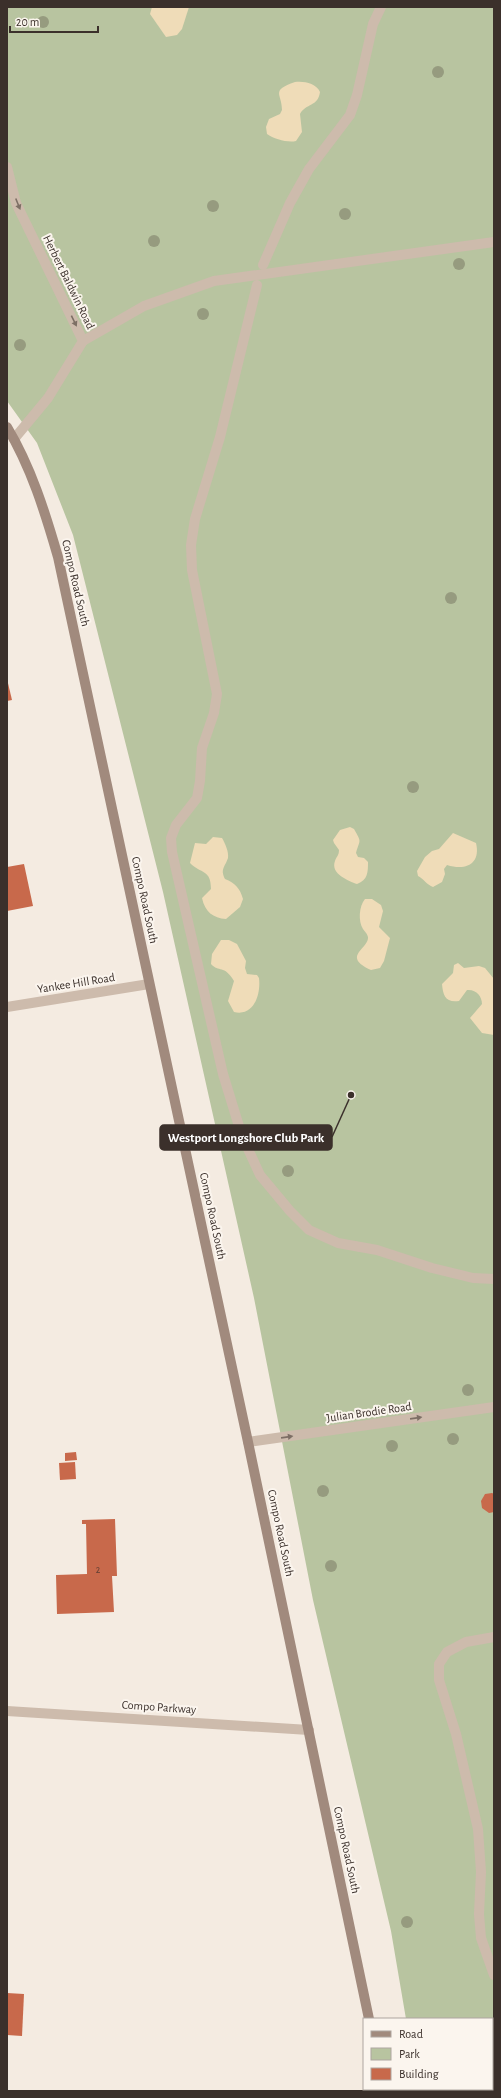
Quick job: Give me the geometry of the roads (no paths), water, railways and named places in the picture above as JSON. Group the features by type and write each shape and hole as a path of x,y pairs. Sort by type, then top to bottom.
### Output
{"street":[{"path":"263,265 290,203 309,169 350,115 357,95 373,24 381,7"},
{"name":"Herbert Baldwin Road","path":"7,167 16,202 84,340 48,398 14,439"},
{"path":"84,340 144,306 214,281 494,242"},
{"path":"257,285 220,437 195,519 191,546 192,570 217,694 214,713 202,748 197,798 176,825 171,838 172,852 217,1050 242,1136 260,1175 290,1211 310,1230 338,1243 377,1250 432,1268 473,1278 494,1279"},
{"name":"Compo Road South","path":"7,427 26,463 38,493 58,557 248,1442 369,2018"},
{"name":"Yankee Hill Road","path":"7,1007 150,984"},
{"name":"Julian Brodie Road","path":"248,1442 494,1407"},
{"path":"494,1637 466,1642 447,1652 439,1664 438,1680 456,1734 478,1829 481,1872 479,1914 481,1938 494,1975"},
{"name":"Compo Parkway","path":"7,1711 309,1730"}],"place":[{"name":"Westport Longshore Club Park","path":"351,1095"}]}
